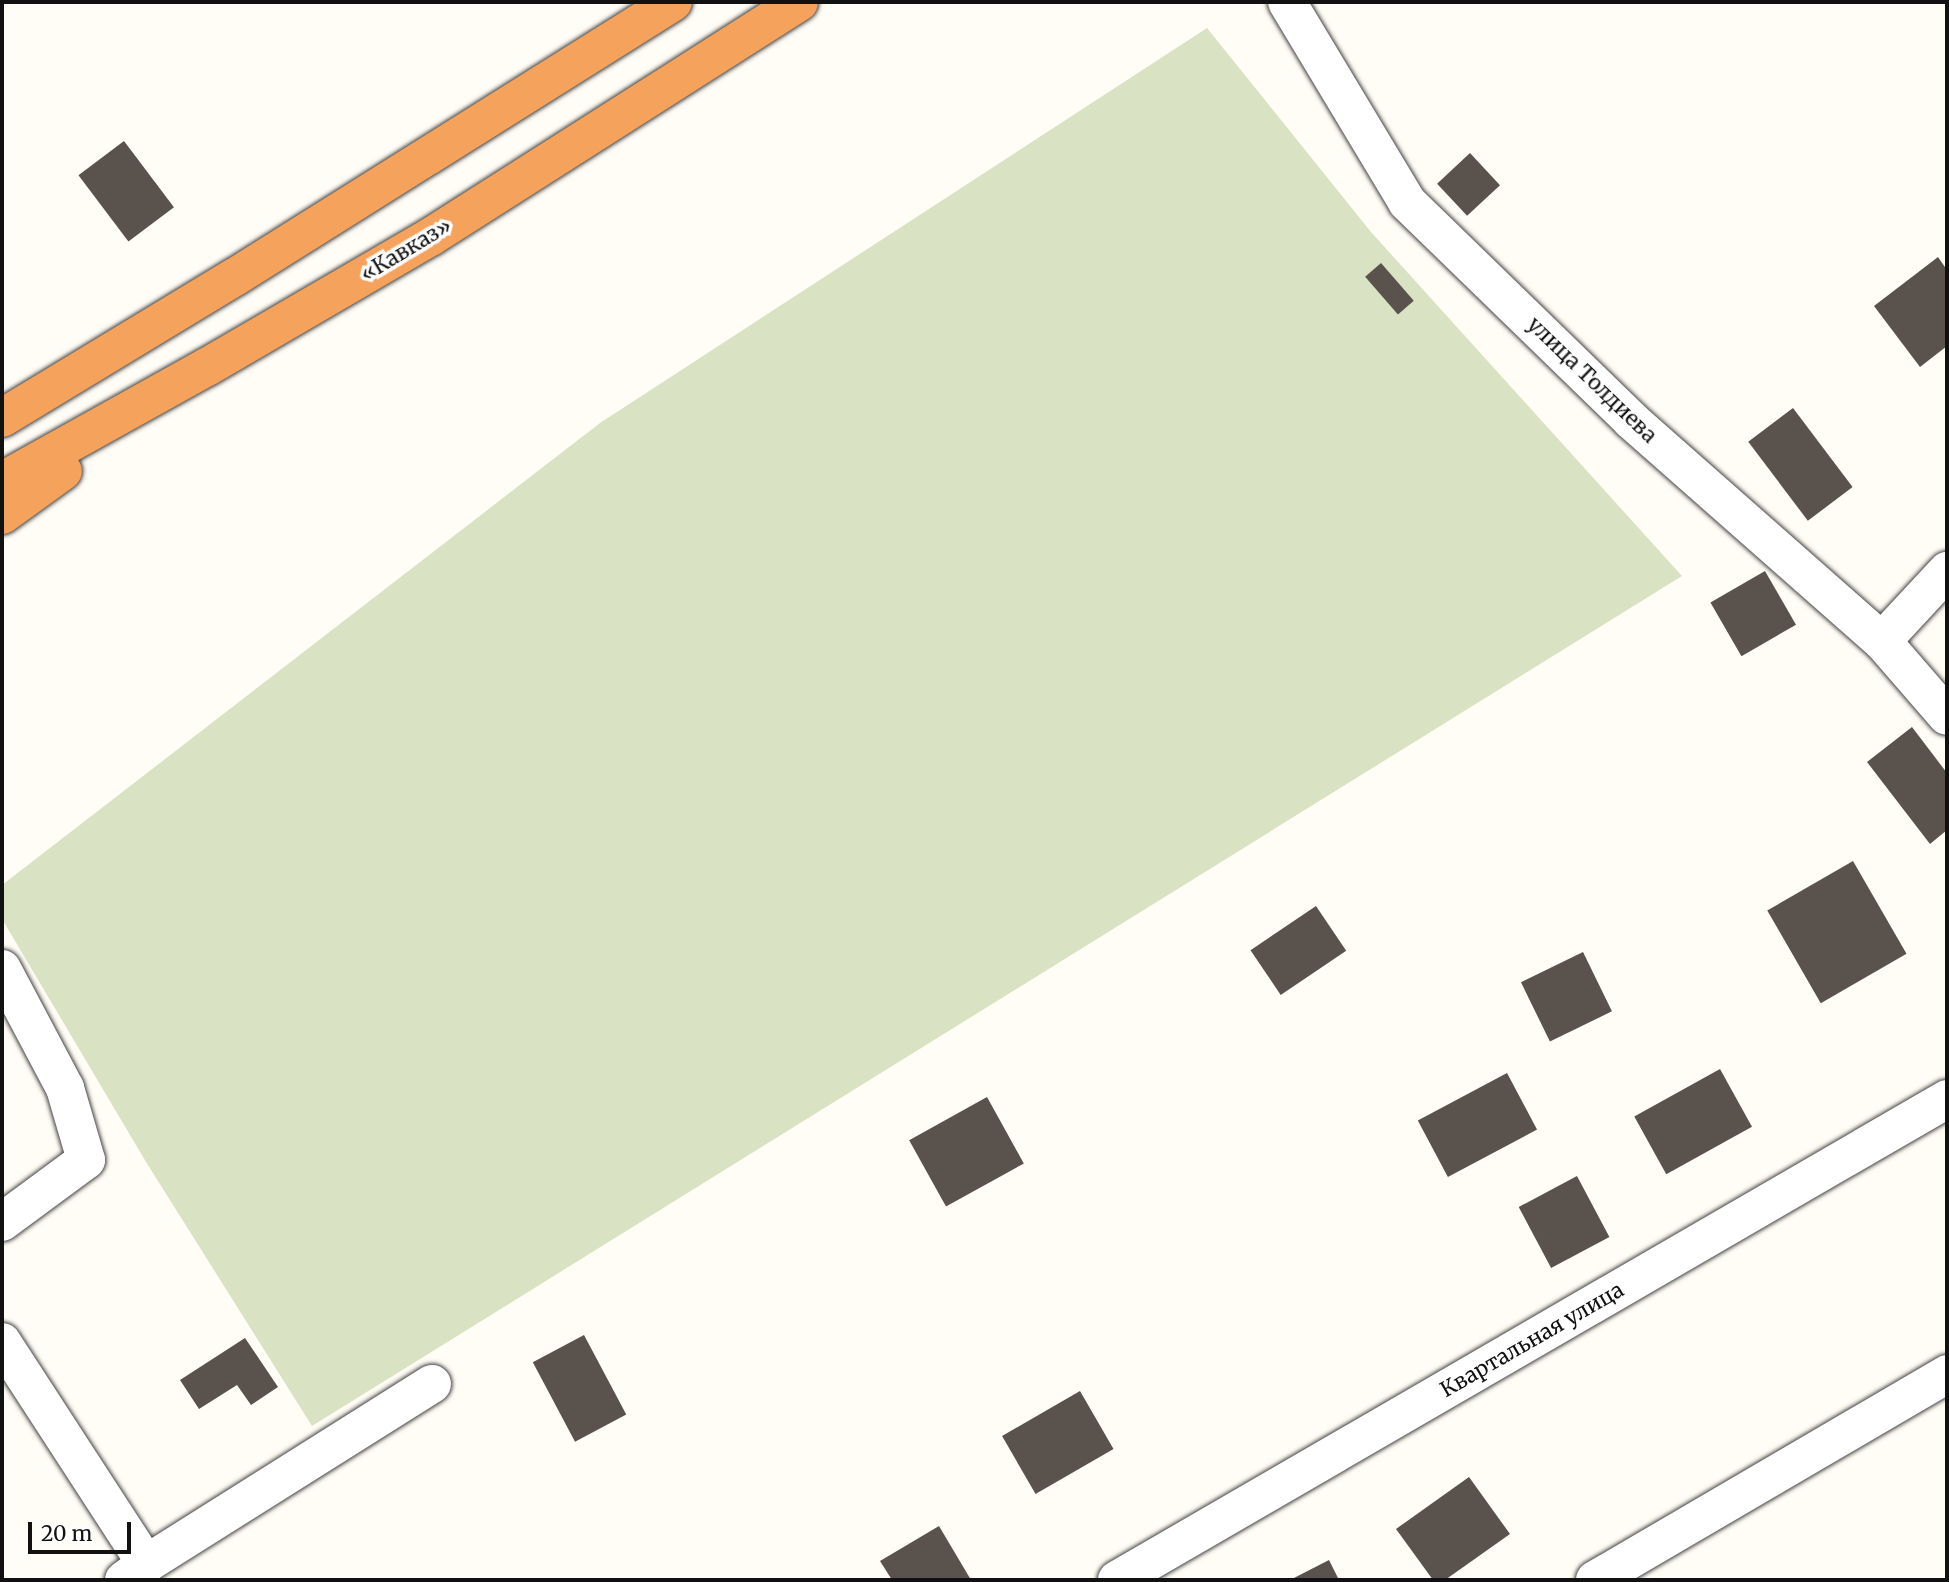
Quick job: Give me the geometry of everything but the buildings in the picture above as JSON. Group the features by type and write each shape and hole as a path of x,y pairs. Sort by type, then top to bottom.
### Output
{"highway":[{"path":"2,418 235,277 673,2"},
{"name":"«Кавказ»","path":"2,481 207,367 432,236 799,2"},
{"path":"2,397 235,277"},
{"path":"2,515 207,367"}],"street":[{"name":"улица Толдиева","path":"1287,2 1407,202 1631,420 1882,641 1947,716"},
{"path":"1882,641 1947,571"},
{"path":"2,969 65,1088 86,1160 2,1222"},
{"name":"Квартальная улица","path":"1117,1580 1947,1099"},
{"path":"2,1342 135,1572 432,1384"},
{"path":"1595,1580 1947,1374"}],"green space":[{"path":"1207,28 1371,232 1682,576 312,1426 146,1162 2,919 2,885 600,423"}]}
